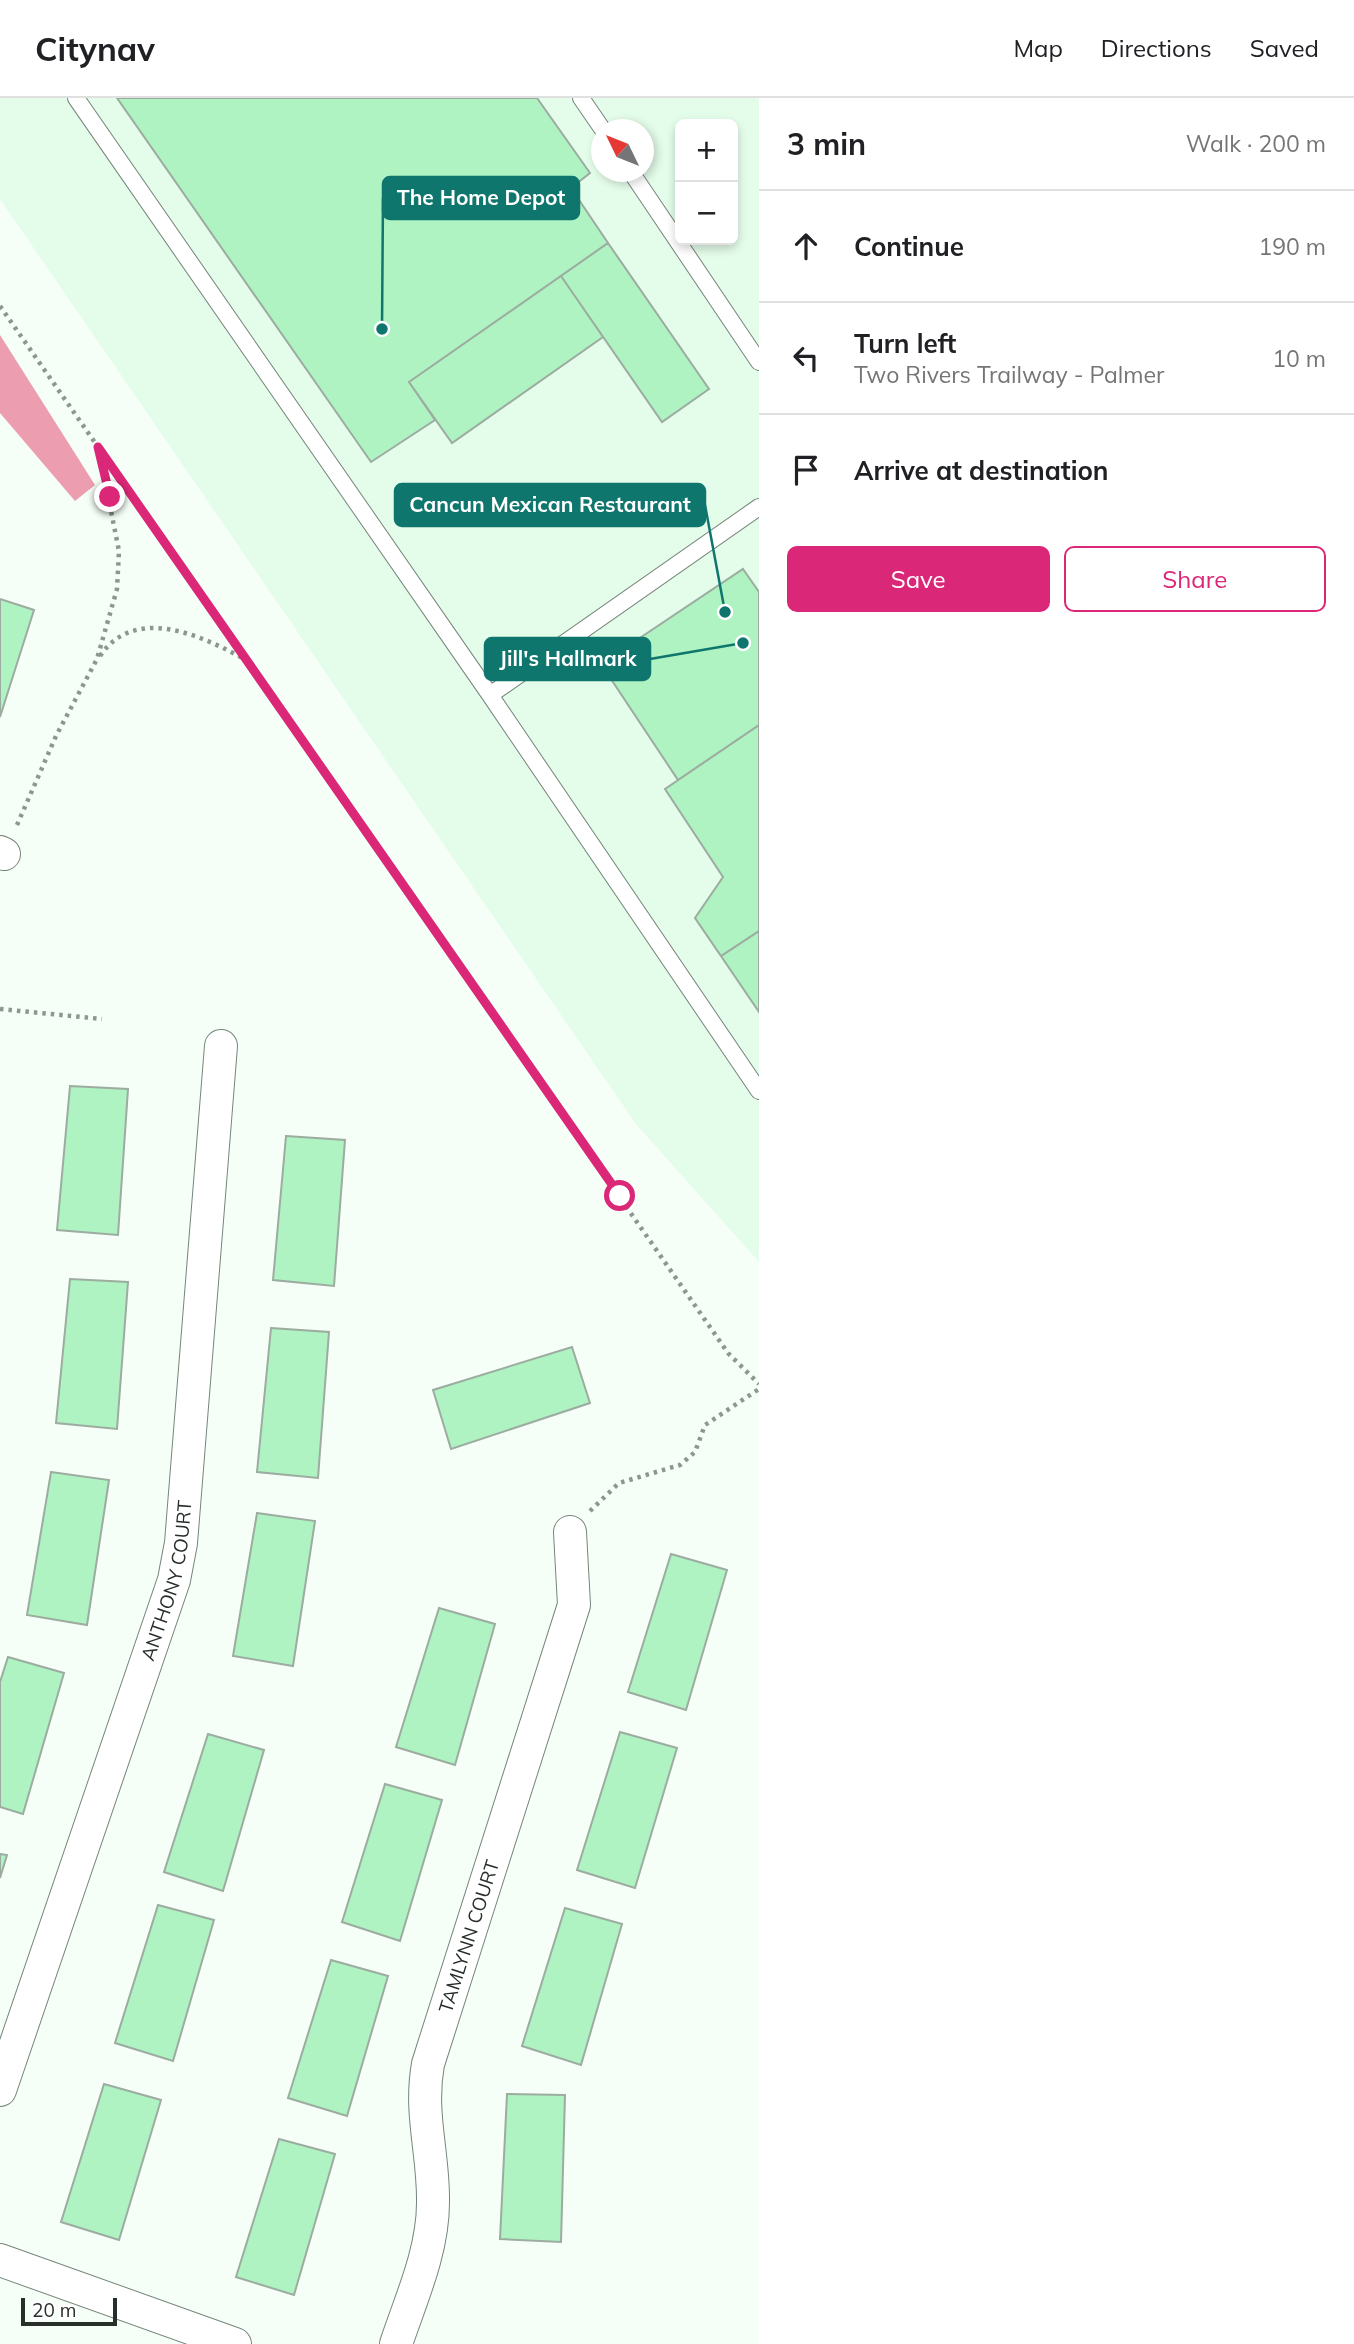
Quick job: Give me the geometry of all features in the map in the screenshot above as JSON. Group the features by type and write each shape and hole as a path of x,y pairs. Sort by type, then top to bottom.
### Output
{"street":[{"name":"ANTHONY COURT","path":"0,2090 174,1580 181,1543 221,1046"},
{"name":"TAMLYNN COURT","path":"396,2344 429,2244 433,2206 432,2159 425,2130 423,2094 428,2064 574,1605 570,1532"},
{"path":"0,2260 235,2344"}],"lane":[{"path":"76,98 490,695 759,1091"},
{"path":"581,98 595,119"},
{"path":"638,182 759,362"},
{"path":"490,695 759,507"}],"path":[{"path":"0,306 728,1353 759,1387 705,1425 695,1452 680,1465 619,1483 570,1532"},
{"path":"2,853 55,736 93,666 117,589 119,551 98,447"},
{"path":"93,666 116,639 146,627 164,628 202,639 247,660"},
{"path":"0,1009 102,1019"}],"shaded area":[{"path":"0,98 759,98 759,1262 636,1124 0,199"},
{"path":"0,335 95,485 75,501 0,413"}],"building":[{"path":"117,98 537,98 590,173 571,188 608,243 409,382 435,420 371,462"},
{"path":"608,243 709,389 662,422 561,276"},
{"path":"561,276 603,337 452,443 409,382"},
{"path":"743,569 759,592 759,725 678,780 601,664"},
{"path":"0,599 34,610 0,717"},
{"path":"759,725 759,931 721,956 695,918 723,877 665,789"},
{"path":"759,931 759,1012 721,956"},
{"path":"70,1086 128,1089 118,1235 57,1230"},
{"path":"286,1136 345,1140 334,1286 273,1280"},
{"path":"70,1279 128,1282 117,1429 56,1423"},
{"path":"271,1328 329,1332 318,1478 257,1472"},
{"path":"572,1347 590,1403 451,1449 433,1390"},
{"path":"51,1472 109,1480 87,1625 27,1615"},
{"path":"257,1513 315,1521 293,1666 233,1656"},
{"path":"671,1554 727,1570 686,1710 628,1692"},
{"path":"439,1608 495,1624 455,1765 396,1747"},
{"path":"8,1657 64,1673 23,1814 0,1807 0,1682"},
{"path":"620,1732 677,1748 635,1888 577,1870"},
{"path":"208,1734 264,1750 223,1891 164,1872"},
{"path":"385,1784 442,1800 400,1941 342,1922"},
{"path":"0,1854 7,1855 0,1878"},
{"path":"158,1905 214,1920 173,2061 115,2043"},
{"path":"565,1908 622,1924 581,2065 522,2046"},
{"path":"331,1960 388,1976 347,2116 288,2098"},
{"path":"104,2084 161,2100 119,2240 61,2222"},
{"path":"507,2094 565,2095 561,2242 500,2239"},
{"path":"279,2139 335,2154 294,2295 236,2277"}],"place":[{"name":"The Home Depot","path":"382,329"},
{"name":"Cancun Mexican Restaurant","path":"725,612"},
{"name":"Jill's Hallmark","path":"743,643"}],"route":[{"path":"110,497 98,447 620,1196"}]}
